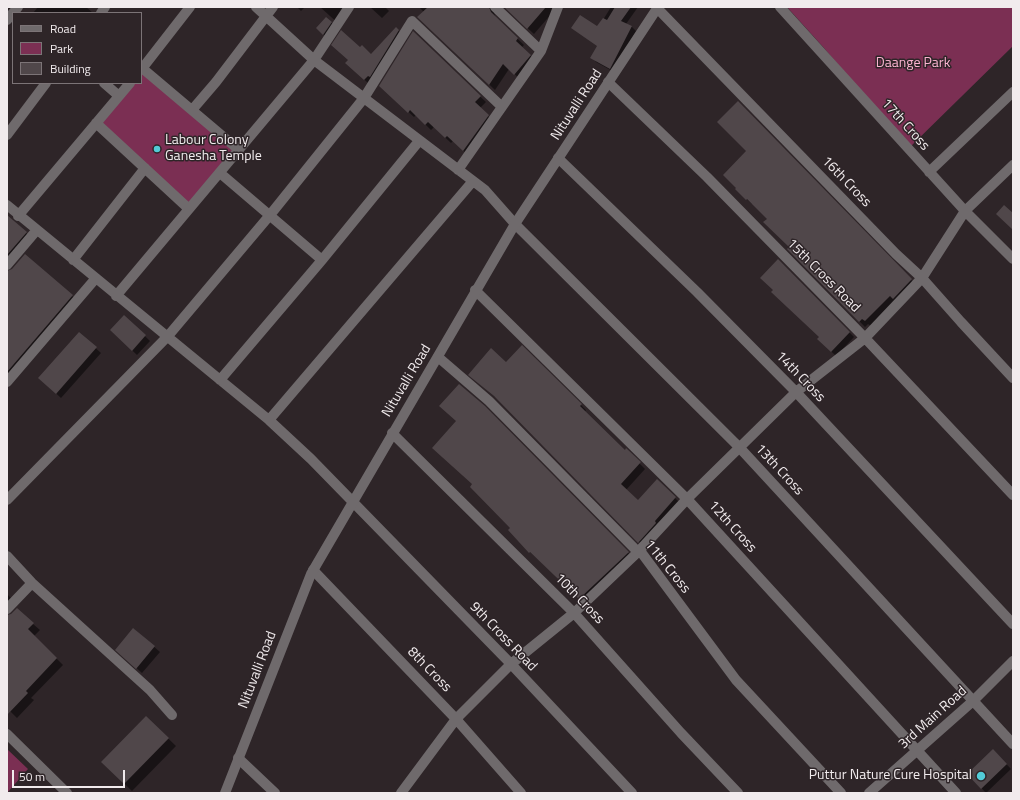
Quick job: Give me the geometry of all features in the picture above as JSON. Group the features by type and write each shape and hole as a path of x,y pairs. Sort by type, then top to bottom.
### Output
{"street":[{"path":"190,7 142,69 239,150"},
{"name":"13th Cross","path":"256,7 314,60 485,190 515,224 739,447 1013,744"},
{"path":"192,110 216,82 273,7"},
{"path":"116,296 314,60 349,7"},
{"path":"496,7 541,51"},
{"path":"458,170 541,51 558,7"},
{"name":"Nituvalli Road","path":"224,793 313,570 392,433 438,357 475,290 515,224 658,7"},
{"name":"16th Cross","path":"658,7 896,254 922,278 1013,378"},
{"name":"17th Cross","path":"780,7 965,211 1013,259"},
{"path":"7,500 168,336 270,215 364,98 412,21 502,107"},
{"name":"15th Cross Road","path":"608,82 707,177 866,338 1013,495"},
{"path":"7,135 45,84"},
{"path":"105,84 119,96"},
{"path":"18,216 129,84"},
{"path":"929,172 1013,92"},
{"path":"96,123 189,209"},
{"path":"220,380 322,260 419,141"},
{"name":"14th Cross","path":"558,158 697,292 796,392 1013,624"},
{"path":"401,793 456,719 511,664 574,613 638,552 739,447 796,392 866,338 922,278 965,211 1013,165"},
{"path":"73,260 145,168"},
{"path":"220,172 322,260"},
{"path":"269,420 473,181"},
{"name":"9th Cross Road","path":"7,205 36,231 168,336 269,420 353,501 511,664 632,793"},
{"path":"7,265 36,231"},
{"path":"7,382 96,278"},
{"name":"12th Cross","path":"475,290 688,499 956,793"},
{"name":"11th Cross","path":"438,357 489,401 638,552 641,552 736,680 841,793"},
{"name":"10th Cross","path":"392,433 574,613 681,733 738,793"},
{"path":"7,556 32,583 150,690 172,715"},
{"name":"8th Cross","path":"313,570 456,719 521,793"},
{"path":"7,609 32,583"},
{"name":"3rd Main Road","path":"869,793 973,701 1013,661"},
{"path":"7,734 67,793"},
{"path":"238,758 275,793"}],"green space":[{"name":"Daange Park","path":"787,7 1013,7 1013,46 909,148"},
{"path":"142,71 239,150 189,209 96,123 129,84 142,84"},
{"path":"7,749 28,769 7,793"}],"building":[{"path":"428,7 489,7 491,12 518,38 516,41 531,55 514,75 503,64 489,85 417,17"},
{"path":"504,7 546,7 527,29"},
{"path":"615,7 631,7 621,21 632,26 610,69 590,58 597,46 571,28 580,15 597,26 603,18 607,20"},
{"path":"326,17 332,22 323,35 316,28"},
{"path":"396,27 399,30 370,77 368,76 364,80 345,63 348,60 331,45 341,30 360,47 362,45 371,54"},
{"path":"413,31 481,96 475,102 489,115 463,151 447,136 445,138 428,122 425,125 410,110 408,113 379,86"},
{"path":"738,101 912,279 893,299 890,296 865,321 862,319 859,322 787,249 789,247 763,222 767,219 735,189 736,188 723,175 746,151 717,122"},
{"path":"1004,205 1013,213 1013,230 996,214"},
{"path":"7,215 27,232 7,255"},
{"path":"25,254 73,295 7,372 7,271 12,269"},
{"path":"778,259 850,332 831,352 817,339 819,337 771,292 773,290 760,278"},
{"path":"124,315 146,335 132,351 110,330"},
{"path":"79,332 97,347 56,394 38,378"},
{"path":"522,345 582,404 580,406 625,450 626,448 641,462 621,484 638,500 657,479 676,497 638,543 494,396 468,375 491,348 506,362"},
{"path":"459,384 485,406 629,552 579,599 530,552 529,553 508,530 510,528 470,487 472,484 432,448 456,421 439,406"},
{"path":"17,608 34,623 28,629 57,658 26,691 28,693 7,715 7,615 11,614"},
{"path":"133,628 155,646 136,669 115,650"},
{"path":"146,716 169,738 124,784 101,762"},
{"path":"993,749 1007,764 981,789 967,774"}],"place":[{"name":"Labour Colony Ganesha Temple","path":"157,149"},
{"name":"Puttur Nature Cure Hospital","path":"981,776"}]}
